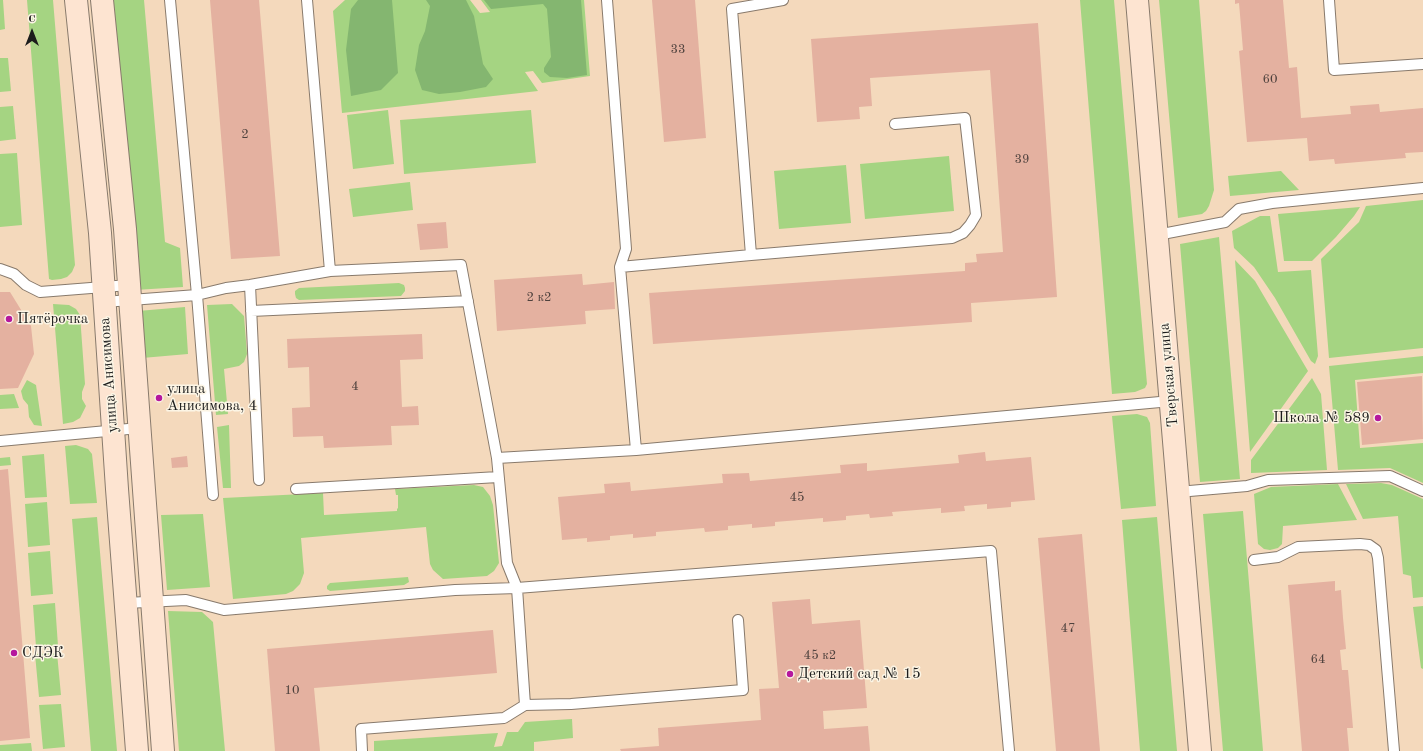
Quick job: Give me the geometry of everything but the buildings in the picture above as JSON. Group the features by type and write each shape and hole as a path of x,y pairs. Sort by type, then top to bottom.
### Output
{"main road":[{"name":"улица Анисимова","path":"76,0 100,233 137,751"},
{"name":"улица Анисимова","path":"102,0 124,221 163,751"},
{"name":"Тверская улица","path":"1137,0 1200,751"}],"lane":[{"path":"170,0 197,295 213,495"},
{"path":"307,0 330,271"},
{"path":"607,0 626,249 620,266 636,450"},
{"path":"751,255 732,9 783,0"},
{"path":"1329,0 1334,70 1423,64"},
{"path":"620,266 952,238 963,233 976,215 965,118 895,124"},
{"path":"1157,235 1225,222 1239,209 1272,203 1423,188"},
{"path":"0,268 14,274 26,285 40,292 104,294 129,292 197,295 226,288 330,271 461,265 497,458 507,563 517,588 525,705"},
{"path":"250,285 259,480"},
{"path":"104,294 129,292"},
{"path":"251,311 468,301"},
{"path":"497,458 636,450 1171,401"},
{"path":"0,441 139,428"},
{"path":"1178,492 1247,486 1268,480 1390,476 1423,490"},
{"path":"296,489 498,477"},
{"path":"1254,560 1278,558 1298,547 1360,544 1369,545 1376,550 1378,558 1394,751"},
{"path":"126,603 186,600 224,610 455,590 517,588 991,551 1008,751"},
{"path":"362,751 361,729 504,718 525,705 571,704 743,690 738,620"}],"green space":[{"path":"0,0 3,0 5,29 0,30"},
{"path":"27,0 53,0 75,265 72,272 67,277 52,280 49,279"},
{"path":"111,0 144,0 165,242 180,248 183,287 135,290"},
{"path":"345,0 470,0 480,13 490,12 481,0 584,0 590,76 542,83 533,71 525,72 538,91 342,113 333,11"},
{"path":"358,0 392,0 398,73 381,90 351,96 346,50 351,9"},
{"path":"426,0 466,0 474,16 483,64 493,79 486,87 439,94 422,90 415,70 419,45 425,31 430,6"},
{"path":"484,0 581,0 587,75 567,78 550,77 544,72 544,68 551,57 547,9 543,4 491,9"},
{"path":"1080,0 1114,0 1147,384 1145,388 1135,392 1112,394"},
{"path":"1159,0 1199,0 1214,190 1206,211 1202,214 1178,218"},
{"path":"0,58 8,58 11,91 0,92"},
{"path":"13,106 16,139 0,141 0,107"},
{"path":"388,110 394,164 353,169 347,115"},
{"path":"531,110 536,163 404,174 400,120"},
{"path":"17,153 22,225 0,227 0,154"},
{"path":"949,156 954,211 865,219 860,164"},
{"path":"846,165 851,223 779,229 774,171"},
{"path":"1281,171 1299,190 1230,196 1228,176"},
{"path":"410,182 413,210 353,217 349,189"},
{"path":"1423,200 1423,348 1329,358 1321,259 1359,222 1366,206"},
{"path":"1360,207 1336,237 1312,261 1284,261 1278,214"},
{"path":"1260,216 1270,216 1278,272 1311,270 1318,356 1315,364 1311,361 1275,298 1254,267 1234,248 1232,231"},
{"path":"1219,237 1240,479 1200,482 1180,244"},
{"path":"1235,260 1255,281 1308,371 1250,452"},
{"path":"399,283 404,285 405,288 405,291 401,296 299,300 296,298 295,294 295,291 299,288"},
{"path":"53,304 69,305 76,309 80,315 85,384 82,392 82,399 86,406 80,418 73,422 63,424"},
{"path":"232,304 244,316 247,354 244,362 239,366 224,369 228,414 216,415 207,305"},
{"path":"185,307 188,354 142,358 138,311"},
{"path":"1423,356 1423,373 1355,380 1360,448 1423,443 1423,483 1390,468 1338,470 1329,366"},
{"path":"1312,378 1321,394 1327,470 1251,473 1251,460"},
{"path":"27,380 36,385 42,426 34,425 29,417 28,405 23,399 21,391"},
{"path":"14,394 19,408 0,409 0,395"},
{"path":"1137,414 1147,417 1150,423 1156,506 1121,509 1112,416"},
{"path":"229,425 231,488 223,488 217,427"},
{"path":"76,445 88,449 92,454 97,503 70,504 65,446"},
{"path":"44,454 47,497 25,498 22,456"},
{"path":"10,457 11,465 0,466 0,458"},
{"path":"1381,483 1392,485 1423,499 1423,597 1413,598 1411,576 1403,574 1398,516 1363,519 1346,484"},
{"path":"1338,484 1357,520 1283,526 1282,544 1278,548 1270,550 1264,549 1258,544 1254,494 1271,487"},
{"path":"474,485 483,487 490,496 493,505 499,563 494,571 487,576 443,579 433,570 430,564 426,527 301,538 304,573 300,584 293,591 286,594 233,599 223,498 323,493 324,515 397,511 398,495 396,495 395,489"},
{"path":"47,502 50,545 28,547 25,504"},
{"path":"1243,511 1263,751 1223,751 1203,514"},
{"path":"203,514 210,587 167,590 161,515"},
{"path":"97,517 117,751 91,751 72,519"},
{"path":"1157,517 1177,751 1140,751 1122,520"},
{"path":"50,551 53,594 31,596 28,553"},
{"path":"408,577 409,582 404,585 330,591 327,589 327,586 330,583"},
{"path":"55,603 58,646 36,647 33,605"},
{"path":"1423,606 1423,669 1421,668 1413,607"},
{"path":"168,611 202,612 213,622 225,751 179,751"},
{"path":"57,653 61,695 39,697 35,654"},
{"path":"61,704 65,747 43,749 39,705"},
{"path":"572,719 573,738 534,742 534,751 374,751 374,741 498,733 494,747 502,746 507,732 518,732 525,722"},
{"path":"31,743 32,751 0,751 0,745"}],"place":[{"name":"Пятёрочка","path":"9,319"},
{"name":"улица Анисимова, 4","path":"159,398"},
{"name":"Школа № 589","path":"1378,418"},
{"name":"СДЭК","path":"14,653"},
{"name":"Детский сад № 15","path":"790,674"}]}
